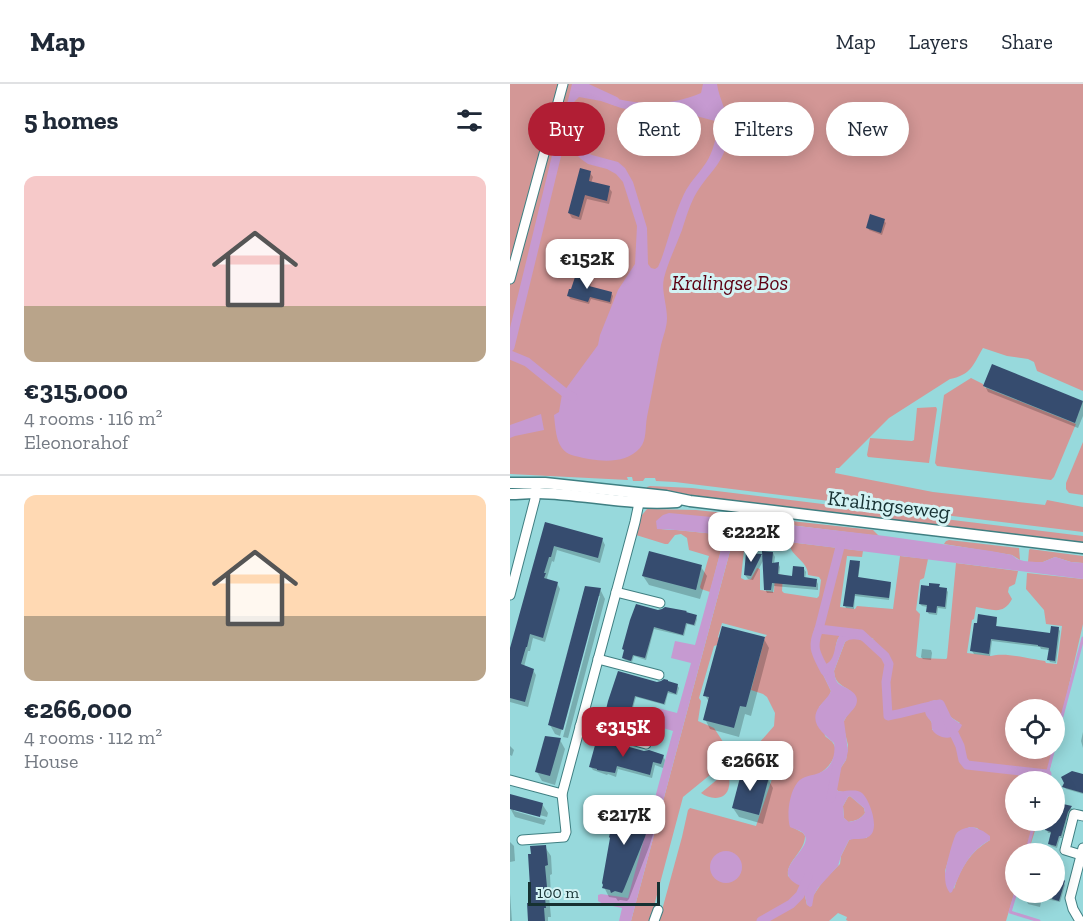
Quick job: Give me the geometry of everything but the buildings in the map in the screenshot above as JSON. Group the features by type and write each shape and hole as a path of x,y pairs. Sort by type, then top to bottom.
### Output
{"main road":[{"name":"Kralingseweg","path":"510,483 536,488 640,498 666,496 690,501 1083,548"},
{"name":"Kralingseweg","path":"510,494 536,488"}],"street":[{"path":"510,279 563,84"},
{"path":"510,595 536,488"},
{"path":"522,840 564,837 567,832 562,794 636,522 640,498"},
{"path":"616,592 660,603"},
{"path":"598,659 659,675"},
{"path":"580,726 646,744"},
{"path":"510,780 562,794"},
{"path":"1080,921 1070,898 1082,852 1065,850 1074,814 1083,816"},
{"path":"654,921 658,909"}],"green space":[{"name":"Kralingse Bos","path":"510,84 1083,84 1083,391 1037,371 1034,362 1028,359 1007,356 983,348 967,372 950,379 889,418 839,468 836,468 835,473 933,492 1045,505 1047,500 1083,507 1083,532 656,481 655,478 633,481 632,477 627,477 628,480 510,474"},
{"path":"971,378 983,384 984,387 1076,424 1051,480 937,466 935,463 944,395"},
{"path":"936,407 929,463 868,457 870,438 912,441 914,440 917,408"},
{"path":"1083,442 1083,495 1069,493 1066,483"},
{"path":"650,486 692,488 1083,536 1083,542 646,491"},
{"path":"647,509 696,510 783,519 784,525 744,520 661,530 725,535 710,592 700,587 709,556 689,550 687,538 681,534 675,535 668,544 665,544 636,535 642,515"},
{"path":"791,521 873,530 879,536 790,525"},
{"path":"734,536 779,541 778,544 760,544 744,550 741,578 751,579 757,568 760,569 760,590 774,592 775,574 783,575 782,591 784,593 817,598 821,580 819,577 808,575 805,566 792,551 789,542 863,551 862,557 847,556 840,607 855,609 857,606 893,609 900,556 928,559 924,578 920,580 916,610 920,614 916,656 919,658 947,658 956,563 1018,571 1015,584 1009,587 1008,592 1012,599 1005,608 997,610 976,607 967,653 991,656 1011,655 1046,663 1057,664 1062,626 1046,624 1044,610 1026,589 1027,573 1083,579 1083,624 1065,702 1065,699 1005,699 1005,759 1052,759 1049,771 1005,771 1005,831 1035,831 1031,843 1005,843 1005,903 1011,903 1006,921 848,921 847,917 838,913 829,921 659,921 688,810 690,808 756,826 772,779 770,765 747,759 774,726 775,713 767,697 751,690 767,635 722,623 699,698 701,701 698,721 714,728 732,757 683,797 650,921 631,921","holes":["846,630 874,639 849,639 845,642 834,671 837,681 856,699 843,725 848,745 846,760 832,781 838,791 865,797 867,838 849,840 841,856 840,864 823,881 807,905 803,887 788,876 790,866 802,847 805,836 790,826 820,773 827,768 834,756 835,747 825,736 819,707 831,691 817,662 828,664 831,662 837,640","935,700 952,718 960,723 932,730 932,723 925,711 928,703","970,827 977,828 990,840 977,849 967,861 954,889 945,871 956,835"]},
{"path":"949,540 1019,548 1020,560 1012,555 944,544"},
{"path":"1030,549 1083,556 1083,563 1055,557 1043,562 1028,562"},
{"path":"725,773 729,776 728,791 722,797 713,798 701,793"},
{"path":"850,796 864,808 865,813 862,817 848,822 844,818 843,806"}],"shaded area":[{"path":"572,84 579,84 583,89 634,102 617,102 617,107 579,97 574,102 568,102"},
{"path":"703,84 717,84 722,102 713,102 713,120 701,117 701,102 672,102 701,93"},
{"path":"713,147 713,156 722,156 692,201 664,278 667,321 644,441 640,448 626,458 609,461 569,454 561,446 555,428 554,415 559,412 562,394 598,345 618,290 635,264 637,226 623,182 607,169 588,164 578,156 596,156 618,162 625,168 633,182 647,228 648,264 655,269 661,260 684,194 706,163"},
{"path":"541,414 544,430 510,438 510,425"},
{"path":"669,513 885,536 991,551 1012,555 1024,561 1043,562 1055,557 1083,563 1083,579 734,536 631,921 619,921 622,908 603,904 598,901 598,895 628,898 673,731 653,725 658,708 677,713 691,663 671,658 675,641 695,645 725,535 657,529 656,521"},
{"path":"846,630 870,637 875,641 873,643 852,639 845,642 834,671 838,683 855,694 857,701 844,721 848,751 846,760 832,781 838,791 854,790 862,793 871,808 874,829 868,837 849,840 838,866 818,888 810,907 807,905 803,887 789,877 788,871 791,864 806,839 802,832 790,827 789,807 792,793 799,781 825,770 834,756 834,743 819,728 815,718 819,707 831,691 817,663 818,660 826,664 830,661 841,634","holes":["850,796 864,808 865,813 862,817 849,822 844,818 843,806 848,797"]},
{"path":"935,700 962,725 957,734 952,737 941,737 932,730 931,721 925,711 930,701"},
{"path":"973,827 990,836 990,840 971,856 950,893 945,875 953,842 960,831"},
{"path":"726,851 738,855 742,867 738,879 726,883 714,879 710,867 714,855"}],"waterway":[{"path":"578,84 615,101"},
{"path":"510,347 556,156"},
{"path":"510,355 527,362 573,397"},
{"path":"842,539 819,629 861,634 885,656 889,664 886,682 888,716 940,704 967,765 1020,771"},
{"path":"819,629 815,646 825,671"},
{"path":"1065,705 1083,638"},
{"path":"1048,771 1051,759"},
{"path":"831,798 838,761"},
{"path":"1029,843 1032,831"},
{"path":"761,921 791,904 800,895 808,877"},
{"path":"1013,903 1010,912 1039,921"}]}
